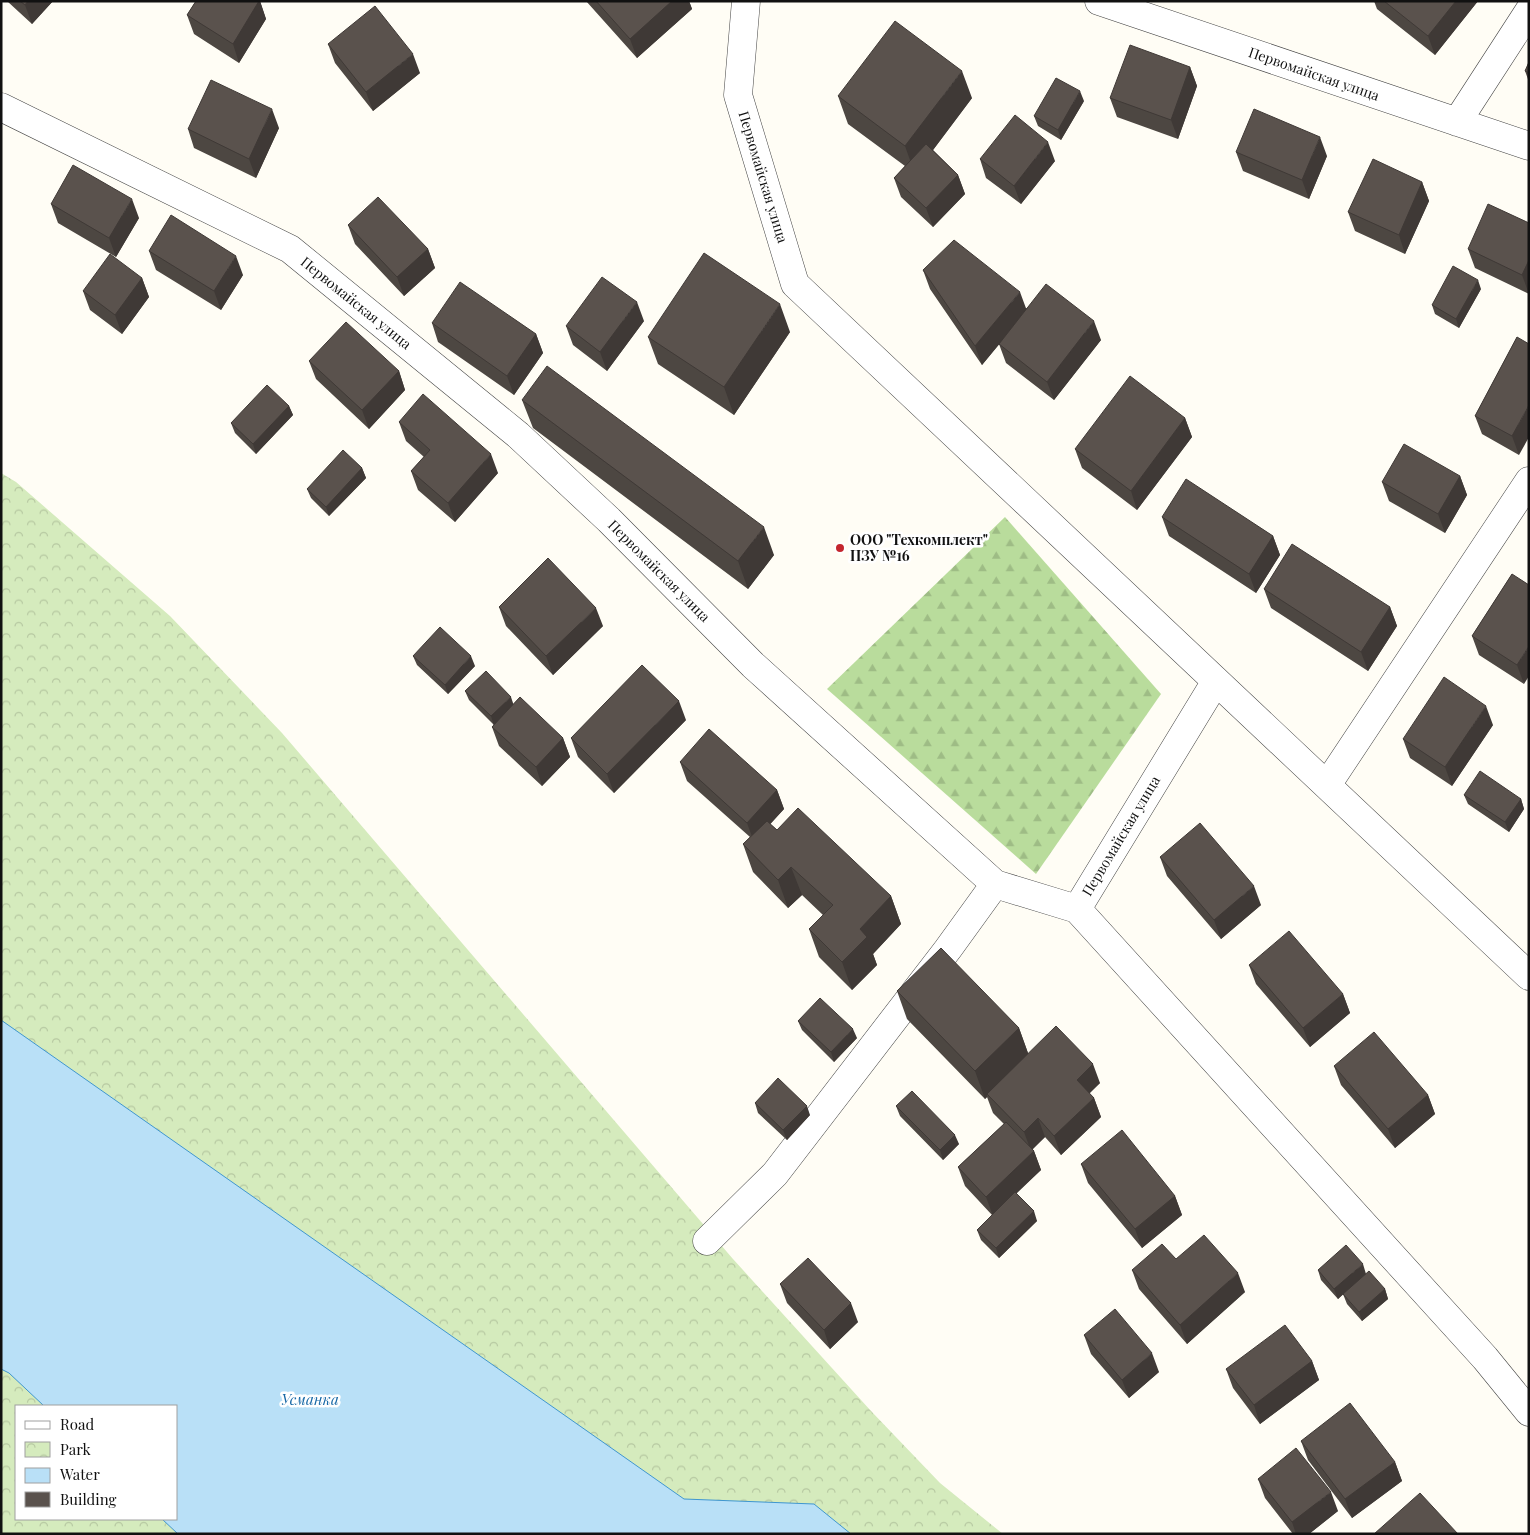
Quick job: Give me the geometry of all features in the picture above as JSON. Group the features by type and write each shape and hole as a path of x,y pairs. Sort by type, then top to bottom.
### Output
{"street":[{"name":"Первомайская улица","path":"746,1 738,96 795,284 1529,976"},
{"name":"Первомайская улица","path":"1099,1 1529,146"},
{"path":"1457,122 1529,12"},
{"name":"Первомайская улица","path":"1,107 290,249 518,435 609,520 753,665 995,884 1076,909 1216,681"},
{"path":"1327,785 1529,481"},
{"path":"707,1241 774,1174 948,949 995,884"},
{"path":"1076,909 1485,1358 1529,1412"}],"green space":[{"path":"1,473 16,482 170,616 282,733 733,1259 871,1411 940,1483 1003,1534 1,1534"},
{"path":"1005,517 1161,694 1036,874 827,689"}],"water":[{"name":"Усманка","path":"1,1020 684,1499 814,1504 851,1534 178,1534 163,1520 178,1520 178,1405 43,1405 9,1373 1,1369"}],"building":[{"path":"20,1 28,1 25,5"},
{"path":"196,1 259,1 233,44 187,15"},
{"path":"596,1 672,1 630,39"},
{"path":"1384,1 1456,1 1428,36"},
{"path":"375,6 413,54 366,92 328,44"},
{"path":"895,21 962,71 905,146 838,96"},
{"path":"1130,45 1190,67 1171,120 1110,98"},
{"path":"1529,62 1529,73 1525,71"},
{"path":"1056,78 1080,91 1058,130 1034,116"},
{"path":"211,80 272,109 249,159 188,129"},
{"path":"1254,109 1320,137 1302,180 1236,152"},
{"path":"1015,115 1048,142 1014,186 980,159"},
{"path":"926,144 958,175 926,208 894,178"},
{"path":"1373,159 1422,182 1399,235 1348,212"},
{"path":"73,165 132,199 109,238 51,204"},
{"path":"378,197 428,249 397,277 348,225"},
{"path":"1488,204 1529,223 1529,260 1522,275 1468,249"},
{"path":"171,215 236,256 214,291 149,251"},
{"path":"954,240 1020,292 975,346 923,270"},
{"path":"704,253 780,304 724,387 648,337"},
{"path":"110,254 142,278 115,315 83,291"},
{"path":"1453,266 1478,280 1456,319 1432,305"},
{"path":"602,277 637,302 600,352 566,326"},
{"path":"460,282 536,334 507,376 432,323"},
{"path":"1046,284 1094,321 1047,382 999,344"},
{"path":"346,322 399,371 362,410 309,361"},
{"path":"1517,337 1529,344 1529,405 1512,436 1475,416"},
{"path":"547,366 764,527 738,561 522,400"},
{"path":"1130,376 1185,418 1131,491 1075,449"},
{"path":"267,385 289,406 253,444 231,423"},
{"path":"423,394 491,454 448,503 411,471 430,450 399,422"},
{"path":"1404,444 1460,476 1438,514 1382,482"},
{"path":"343,450 362,468 326,507 307,489"},
{"path":"1186,479 1273,536 1249,574 1162,517"},
{"path":"1292,544 1390,607 1361,652 1264,589"},
{"path":"548,558 596,608 546,656 499,607"},
{"path":"1512,574 1529,585 1529,646 1517,665 1472,636"},
{"path":"440,627 471,656 445,685 413,656"},
{"path":"642,665 679,701 607,774 571,738"},
{"path":"486,671 511,697 491,716 465,691"},
{"path":"1444,677 1486,706 1445,767 1403,739"},
{"path":"520,697 563,738 536,767 492,727"},
{"path":"709,729 777,790 747,823 680,762"},
{"path":"1480,771 1521,799 1505,822 1464,795"},
{"path":"798,808 891,896 860,929 867,937 842,962 809,929 833,905 791,867 778,880 743,844 767,821 777,830"},
{"path":"1200,823 1254,886 1214,920 1160,857"},
{"path":"1289,931 1343,994 1303,1028 1249,965"},
{"path":"941,948 1019,1028 975,1071 897,991"},
{"path":"820,998 853,1029 831,1052 798,1021"},
{"path":"1056,1026 1093,1064 1077,1080 1094,1098 1054,1136 1038,1118 1024,1132 987,1094"},
{"path":"1374,1032 1428,1095 1388,1129 1334,1066"},
{"path":"778,1078 807,1106 783,1130 755,1103"},
{"path":"912,1091 955,1135 940,1150 896,1106"},
{"path":"1006,1122 1034,1151 986,1197 958,1167"},
{"path":"1122,1130 1175,1196 1135,1229 1081,1164"},
{"path":"1015,1192 1034,1211 996,1248 977,1230"},
{"path":"1204,1235 1238,1273 1180,1325 1132,1270 1162,1244 1176,1259"},
{"path":"1346,1245 1363,1264 1334,1289 1318,1270"},
{"path":"808,1258 851,1303 824,1330 780,1284"},
{"path":"1369,1271 1385,1289 1359,1312 1343,1294"},
{"path":"1115,1309 1152,1353 1122,1380 1084,1335"},
{"path":"1285,1325 1312,1361 1254,1405 1226,1369"},
{"path":"1350,1403 1395,1462 1345,1499 1301,1441"},
{"path":"1296,1448 1331,1492 1292,1522 1258,1479"},
{"path":"1420,1493 1458,1534 1374,1534"}],"place":[{"name":"ООО \"Техкомплект\" ПЗУ №16","path":"840,548"}]}
